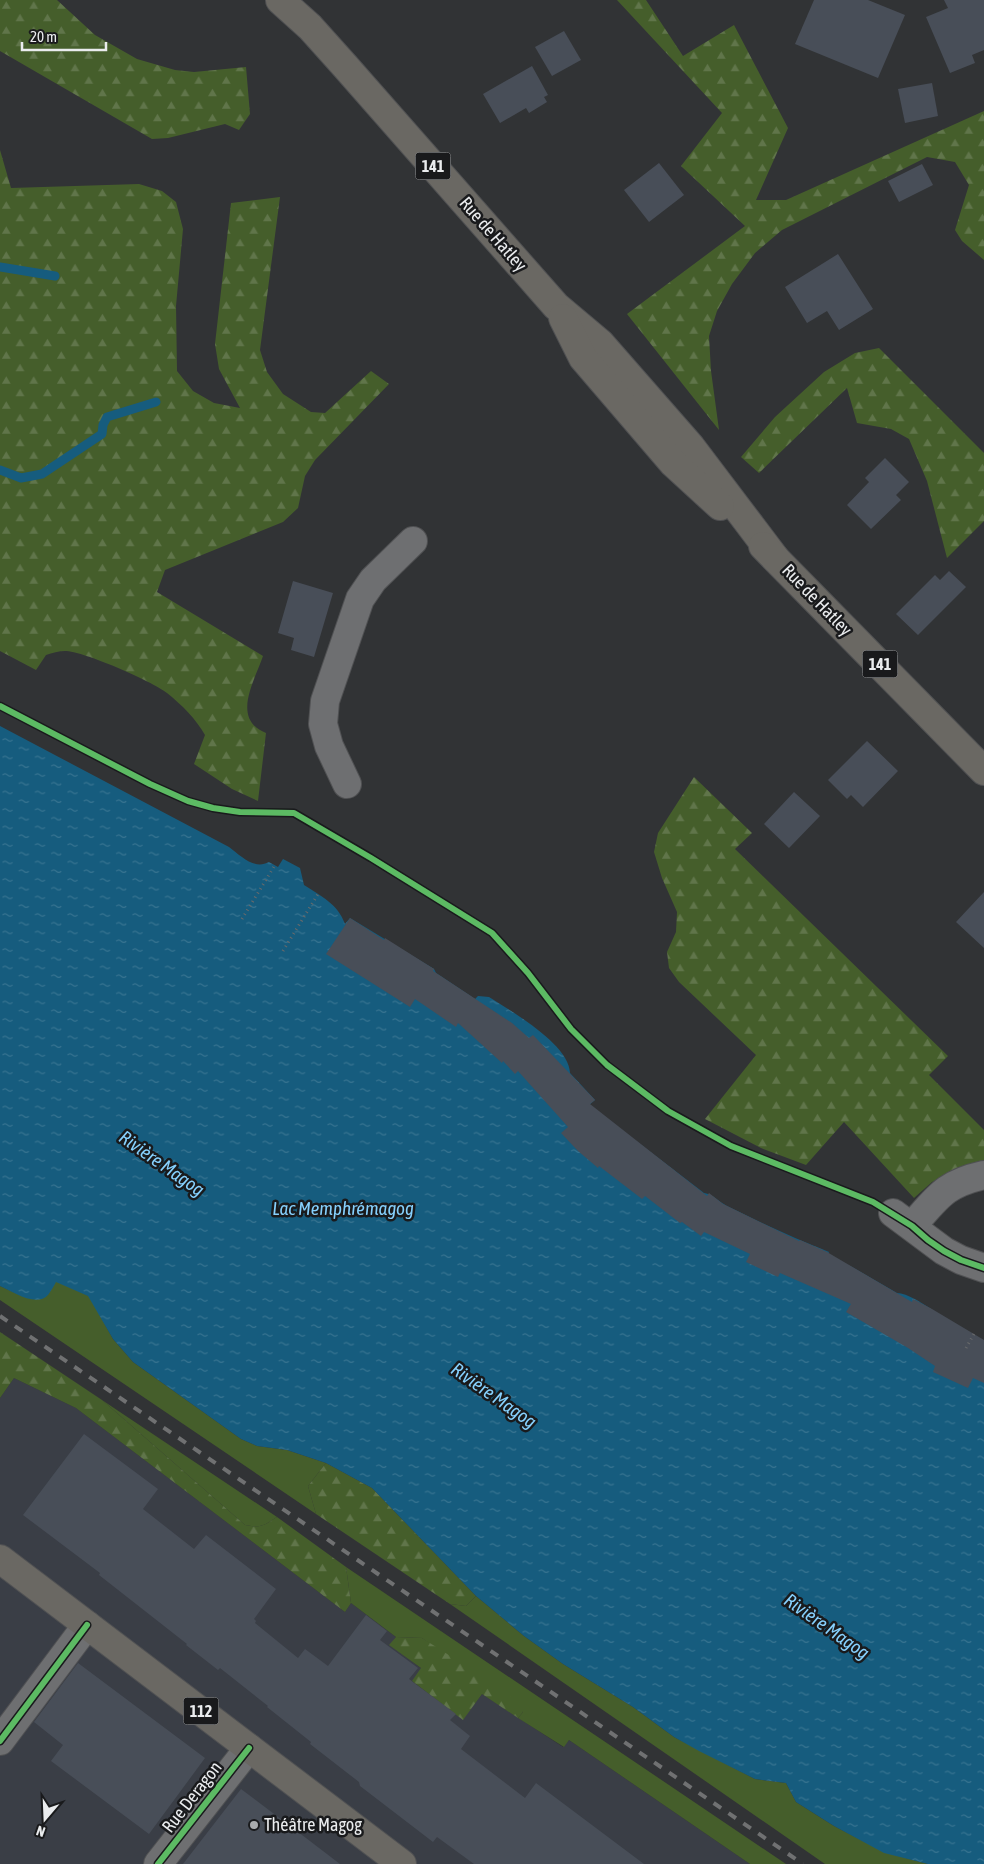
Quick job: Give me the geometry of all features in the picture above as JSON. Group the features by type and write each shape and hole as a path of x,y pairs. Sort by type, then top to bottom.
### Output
{"main road":[{"name":"Rue de Hatley","path":"280,0 310,27"},
{"name":"Rue de Hatley","path":"290,0 310,27 556,306 600,343 685,440 775,558 984,771"},
{"name":"112","path":"0,1559 402,1864"}],"street":[{"path":"347,784 329,746 323,724 325,701 360,599 373,580 413,540"},
{"path":"984,1175 960,1181 902,1220 944,1251 961,1260 984,1268"},
{"path":"0,1741 87,1624"},
{"name":"Rue Deragon","path":"158,1864 249,1748"}],"path":[{"path":"242,919 276,865"},
{"path":"283,951 318,894"},
{"path":"966,1348 975,1332"}],"shaded area":[{"path":"14,1378 76,1408 345,1612 351,1603 396,1637 390,1645 422,1669 412,1682 463,1719 482,1694 563,1747 569,1740 750,1864 0,1864 0,1398"}],"green space":[{"path":"0,0 57,0 95,35 137,59 175,70 194,72 246,67 250,114 239,130 225,124 168,138 152,139 0,51"},
{"path":"617,0 646,0 683,56 734,25 788,128 756,200 786,200 984,111 984,260 962,241 955,230 969,185 955,162 927,157 782,230 755,253 732,284 717,311 709,336 711,371 719,430 627,314 745,226 681,166 722,113"},
{"path":"0,150 11,188 139,184 162,191 176,202 183,229 176,306 177,371 193,391 214,403 240,408 219,369 215,344 231,203 280,197 260,350 267,372 283,394 311,412 325,413 371,371 389,384 315,460 305,476 298,508 283,522 165,570 157,592 263,656 251,688 247,709 255,727 266,733 258,801 232,789 194,764 205,735 183,707 167,693 147,681 74,652 63,651 46,655 36,670 0,651"},
{"path":"879,348 984,453 984,521 947,558 927,481 909,439 891,429 857,423 847,388 759,473 741,457 775,417 824,372 855,353"},
{"path":"694,777 752,833 735,849 948,1056 929,1075 984,1130 984,1162 960,1168 932,1182 914,1198 844,1122 806,1165 761,1148 705,1119 756,1055 679,982 669,968 667,952 676,932 677,912 662,878 654,852 658,833"},
{"path":"56,1281 89,1296 113,1339 133,1362 241,1439 257,1446 287,1450 326,1463 308,1486 316,1514 0,1300 0,1286 22,1296"},
{"path":"0,1332 102,1400 245,1525 262,1526 277,1517 346,1567 351,1603 345,1612 76,1408 14,1378 0,1398"},
{"path":"102,1400 277,1517 262,1526 245,1525"},
{"path":"326,1463 372,1488 476,1596 466,1606 450,1604 316,1514 308,1486"},
{"path":"346,1567 786,1864 750,1864 569,1740 564,1747 518,1718 523,1712 422,1638 396,1637 351,1603"},
{"path":"476,1596 524,1636 563,1664 633,1707 674,1737 755,1779 786,1783 796,1802 834,1826 884,1852 928,1864 825,1864 450,1604 466,1606"},
{"path":"396,1637 422,1638 485,1678 518,1702 523,1712 518,1718 482,1694 463,1720 412,1681 421,1668 389,1645"}],"water":[{"name":"Lac Memphrémagog","path":"0,726 229,847 248,861 258,864 269,862 278,867 283,859 300,868 304,885 333,906 345,924 350,918 434,969 436,973 475,999 478,996 489,997 538,1030 560,1051 567,1062 570,1073 595,1100 589,1105 704,1193 790,1236 829,1252 827,1256 852,1267 897,1293 916,1300 984,1348 984,1864 928,1864 884,1853 834,1826 796,1802 786,1783 755,1779 674,1737 633,1707 563,1664 524,1636 476,1596 372,1488 326,1463 287,1450 257,1446 241,1439 133,1362 113,1339 88,1296 56,1282 48,1295 43,1299 37,1300 24,1297 0,1286"}],"building":[{"path":"814,0 868,0 905,15 878,78 795,44"},
{"path":"944,0 984,0 984,50 972,55 975,63 950,73 926,17 948,8"},
{"path":"564,31 581,60 552,76 535,47"},
{"path":"532,66 548,95 544,97 547,102 529,113 526,108 500,123 483,94"},
{"path":"932,83 938,116 905,123 898,89"},
{"path":"659,163 684,195 649,222 624,190"},
{"path":"922,164 933,185 899,202 888,181"},
{"path":"838,254 873,309 839,330 827,311 807,323 785,287"},
{"path":"885,458 909,482 896,495 901,500 871,529 847,505 869,482 865,478"},
{"path":"949,571 966,587 918,635 896,614 935,575 940,580"},
{"path":"293,581 333,593 314,657 291,650 294,638 278,633"},
{"path":"867,741 898,771 863,807 851,795 847,799 828,780"},
{"path":"794,792 820,816 789,848 764,824"},
{"path":"984,892 984,948 956,922"},
{"path":"350,918 434,969 433,971 512,1023 529,1038 533,1035 595,1100 590,1104 707,1196 709,1193 723,1204 799,1241 827,1252 912,1302 913,1299 984,1340 984,1383 973,1378 968,1388 933,1372 935,1366 846,1312 851,1304 780,1273 778,1277 746,1262 750,1254 704,1232 701,1236 682,1222 680,1223 645,1196 642,1199 599,1166 598,1168 561,1133 568,1127 518,1071 515,1074 503,1061 502,1063 458,1023 456,1027 415,999 410,1007 326,954"},
{"path":"84,1434 158,1489 143,1509 194,1549 206,1535 276,1589 254,1619 255,1623 298,1658 305,1649 328,1666 366,1615 387,1631 380,1640 418,1668 409,1679 456,1714 450,1720 470,1736 461,1749 525,1798 536,1783 644,1864 474,1864 437,1837 433,1842 360,1786 359,1782 310,1744 311,1742 268,1706 220,1668 218,1670 99,1575 100,1573 23,1515"},
{"path":"78,1663 205,1758 149,1834 51,1761 63,1745 34,1722"},
{"path":"241,1789 306,1838 340,1864 183,1864"}],"waterway":[{"path":"0,267 55,276"},
{"path":"0,470 21,478 42,474 102,434 103,425 107,417 156,402"}],"railway":[{"path":"0,1316 803,1864"}],"cycle path":[{"path":"0,706 150,784 188,801 213,808 240,812 294,813 492,933 528,973 571,1029 607,1065 668,1111 731,1146 873,1202 912,1226 944,1251 961,1260 984,1268"},
{"path":"0,1741 87,1625"},
{"path":"158,1864 249,1748"}],"place":[{"name":"Théâtre Magog","path":"254,1825"}],"water label":[{"name":"Rivière Magog","path":"162,1163"},
{"name":"Rivière Magog","path":"494,1395"},
{"name":"Rivière Magog","path":"827,1626"}]}
